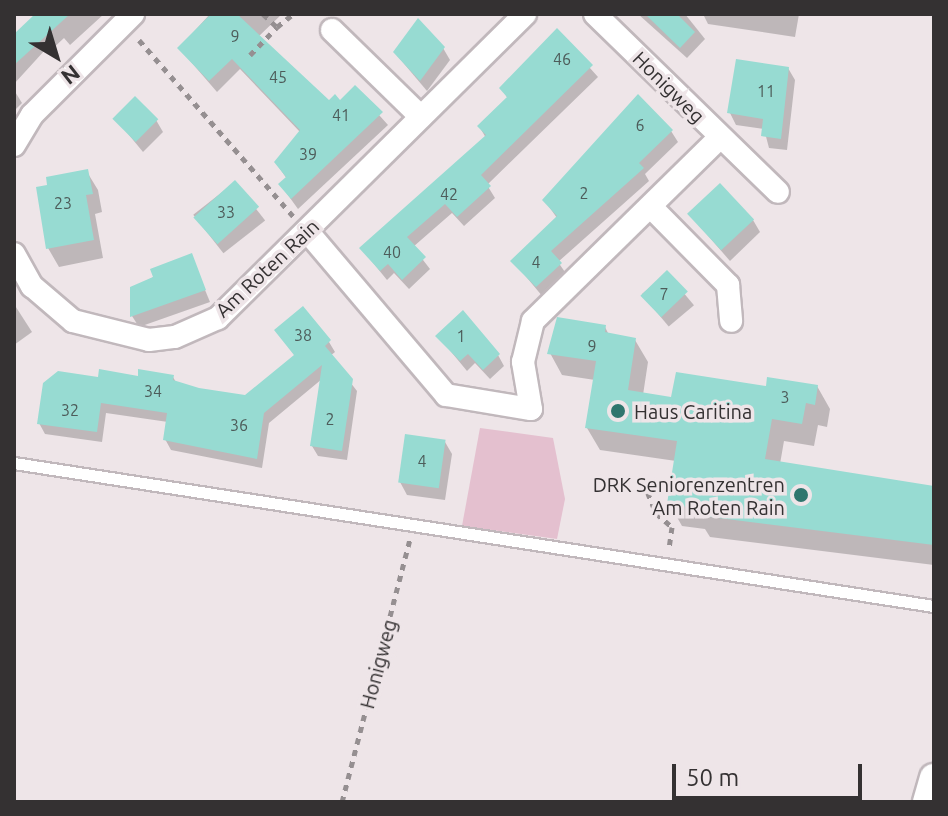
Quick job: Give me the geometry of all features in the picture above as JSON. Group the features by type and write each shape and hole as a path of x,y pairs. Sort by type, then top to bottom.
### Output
{"street":[{"name":"Am Roten Rain","path":"14,254 32,286 73,321 149,340 175,337 218,318 525,14"},
{"name":"Honigweg","path":"595,14 719,138 778,192"},
{"path":"14,145 32,115 129,18"},
{"path":"332,30 421,117"},
{"path":"307,231 446,395 531,409 523,362 533,321 719,138"},
{"path":"651,207 728,285 731,321"},
{"path":"927,802 934,778"}],"lane":[{"path":"14,463 934,606"}],"path":[{"path":"263,14 277,27"},
{"path":"250,55 293,14"},
{"path":"129,18 307,231"},
{"path":"643,481 656,513 672,527 667,565"},
{"name":"Honigweg","path":"342,802 413,527"}],"shaded area":[{"path":"480,428 553,438 565,499 557,539 462,526"}],"building":[{"path":"35,14 70,14 14,65 14,34"},
{"path":"211,14 237,14 329,100 335,94 340,100 355,85 383,112 291,199 278,184 286,177 274,162 300,130 232,59 209,81 177,48"},
{"path":"645,14 677,14 695,32 680,48"},
{"path":"418,18 445,47 420,81 393,52"},
{"path":"557,28 593,65 481,175 491,186 457,217 445,204 407,237 426,257 402,280 388,264 380,271 359,248 486,135 477,126 507,97 499,88"},
{"path":"736,59 789,67 781,139 761,136 763,119 727,113"},
{"path":"638,94 673,130 639,163 644,168 551,251 562,263 536,287 510,261 557,216 542,200"},
{"path":"135,96 158,119 136,142 112,119"},
{"path":"88,169 93,194 86,195 94,240 46,249 36,187 47,185 46,177"},
{"path":"235,180 259,207 217,244 193,217"},
{"path":"720,183 754,220 721,250 687,214"},
{"path":"192,253 206,290 130,317 130,287 153,277 150,269"},
{"path":"667,270 688,292 661,317 640,296"},
{"path":"303,306 331,340 325,346 353,379 342,451 310,446 322,365 264,413 257,459 163,440 167,413 101,403 97,432 37,424 43,383 58,371 98,377 99,369 138,376 138,369 174,375 173,380 199,388 245,395 294,355 274,330"},
{"path":"463,310 500,354 483,370 468,354 460,361 435,336"},
{"path":"557,317 606,325 605,332 636,338 628,390 671,397 676,372 766,386 767,377 818,385 815,405 806,403 802,424 772,419 765,459 934,486 934,545 695,515 696,508 667,504 677,441 585,428 596,361 547,354"},
{"path":"405,434 446,440 439,488 398,483"}],"place":[{"name":"Haus Caritina","path":"618,411"},
{"name":"DRK Seniorenzentren Am Roten Rain","path":"801,495"}]}
